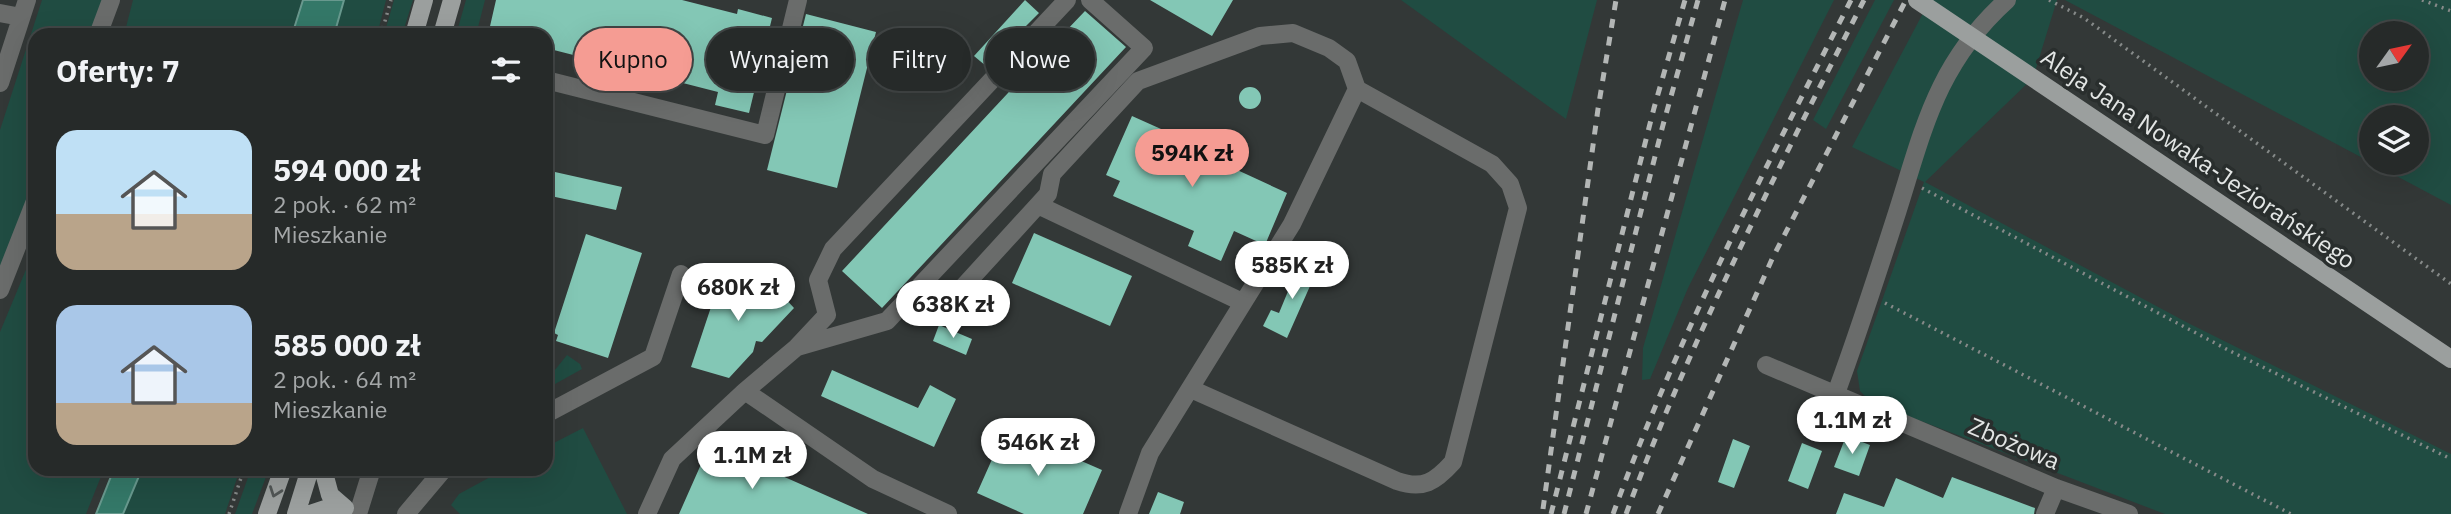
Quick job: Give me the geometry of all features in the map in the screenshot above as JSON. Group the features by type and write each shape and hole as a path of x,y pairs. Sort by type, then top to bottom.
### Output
{"main road":[{"path":"416,28 424,0"},
{"path":"444,28 452,0"},
{"name":"Aleja Jana Nowaka-Jeziorańskiego","path":"1917,0 2447,355"},
{"path":"267,514 281,476"},
{"path":"296,514 308,476"},
{"path":"325,476 330,495 356,512"},
{"path":"310,514 328,508 356,512"}],"street":[{"path":"101,28 111,0"},
{"path":"553,82 765,135 798,0"},
{"path":"647,514 672,459 797,347 827,315 818,280 833,249 1067,0"},
{"path":"797,347 887,321 1144,48 1090,0"},
{"path":"1835,396 1871,295 1907,182 1917,140 1947,72 1989,16 2007,0"},
{"path":"0,13 24,9 0,83"},
{"path":"943,309 1048,194 1052,174 1138,81 1260,36 1293,33 1329,48 1347,61 1357,89 1492,164 1510,184 1518,208 1453,462 1439,478 1414,487 1191,388"},
{"path":"1128,514 1150,453 1292,224 1357,89"},
{"path":"1038,205 1242,302"},
{"path":"0,290 28,219"},
{"path":"553,410 653,357 681,274"},
{"name":"Zbożowa","path":"1766,365 2056,488 2129,514"},
{"path":"745,391 873,479 948,514"},
{"path":"356,512 369,476"},
{"path":"406,514 438,476"},
{"path":"2045,514 2056,488"}],"path":[{"path":"383,28 391,0"},
{"path":"2049,0 2084,18 2451,284"},
{"path":"2422,0 2451,11"},
{"path":"1907,182 2230,351 2451,459"},
{"path":"1871,295 2291,514"},
{"path":"229,514 242,476"}],"shaded area":[{"path":"42,0 103,0 93,28 33,28"},
{"path":"133,0 302,0 293,28 126,28"},
{"path":"303,0 344,0 336,28 294,28"},
{"path":"344,0 386,0 379,28 336,28"},
{"path":"394,0 413,0 404,28 386,28"},
{"path":"466,0 485,0 478,28 458,28"},
{"path":"1401,0 1597,0 1566,119"},
{"path":"1743,0 1834,0 1688,288 1650,379 1642,380 1643,348"},
{"path":"1875,0 1894,0 1826,129 1813,120"},
{"path":"1930,0 2057,0 2033,78 1925,182 2188,323 2451,454 2451,514 2165,514 1871,402 1860,391 1857,371 1924,182 1852,147"},
{"path":"2065,0 2451,0 2451,205 2395,175 2429,175 2429,105 2359,105 2359,157"},
{"path":"28,43 28,200 0,271 0,130"},
{"path":"28,265 28,476 101,476 86,514 0,514 0,332"},
{"path":"567,355 580,364 582,369 553,385 553,372"},
{"path":"583,428 627,514 460,514 451,505 459,494 492,476 553,476 553,443"},
{"path":"111,476 139,476 123,514 96,514"},
{"path":"139,476 238,476 225,514 123,514"},
{"path":"249,476 266,476 252,514 235,514"}],"building":[{"path":"496,0 682,0 737,14 738,9 772,18 770,28 706,28 706,89 692,85 692,28 574,28 574,55 553,50 553,28 490,28"},
{"path":"1025,0 1039,13 1024,28 1000,28"},
{"path":"1150,0 1233,0 1212,36"},
{"path":"1085,11 1126,47 1095,80 1095,28 1069,28"},
{"path":"806,14 868,30 868,64 837,188 767,170 787,91 854,91 854,28 802,28"},
{"path":"985,44 985,65 974,56"},
{"path":"1246,87 1254,87 1261,94 1261,102 1254,109 1246,109 1239,102 1239,94"},
{"path":"714,91 754,91 749,113 715,105 718,92"},
{"path":"1010,91 1085,91 882,308 842,271"},
{"path":"1132,116 1199,146 1196,151 1287,193 1265,245 1234,231 1221,261 1188,246 1194,231 1113,196 1120,181 1106,175"},
{"path":"553,172 622,187 616,210 553,196"},
{"path":"1034,233 1132,276 1110,326 1012,283"},
{"path":"586,234 642,253 608,358 556,341 558,335 554,333"},
{"path":"1301,260 1318,268 1287,338 1263,326 1271,310 1279,313"},
{"path":"723,271 771,283 794,308 762,342 756,341 753,352 729,378 691,367"},
{"path":"939,325 972,339 966,355 933,341"},
{"path":"832,370 918,408 930,385 956,399 934,447 821,396"},
{"path":"1006,428 1102,470 1083,514 1024,514 977,493"},
{"path":"1846,436 1870,445 1859,476 1834,467"},
{"path":"1733,439 1750,446 1734,488 1718,482"},
{"path":"1802,443 1822,451 1808,489 1788,481"},
{"path":"710,444 868,514 679,514"},
{"path":"1952,477 2035,508 2034,514 1836,514 1844,493 1884,507 1896,478 1943,498"},
{"path":"1158,492 1184,502 1180,514 1149,514"}],"railway":[{"path":"1543,509 1598,109 1616,0"},
{"path":"1551,514 1654,108 1685,0"},
{"path":"1564,514 1663,125 1698,0"},
{"path":"1586,514 1725,0"},
{"path":"1613,514 1638,448 1694,318 1851,0"},
{"path":"1626,514 1708,318 1768,190 1864,0"},
{"path":"1658,514 1773,257 1906,0"}]}
